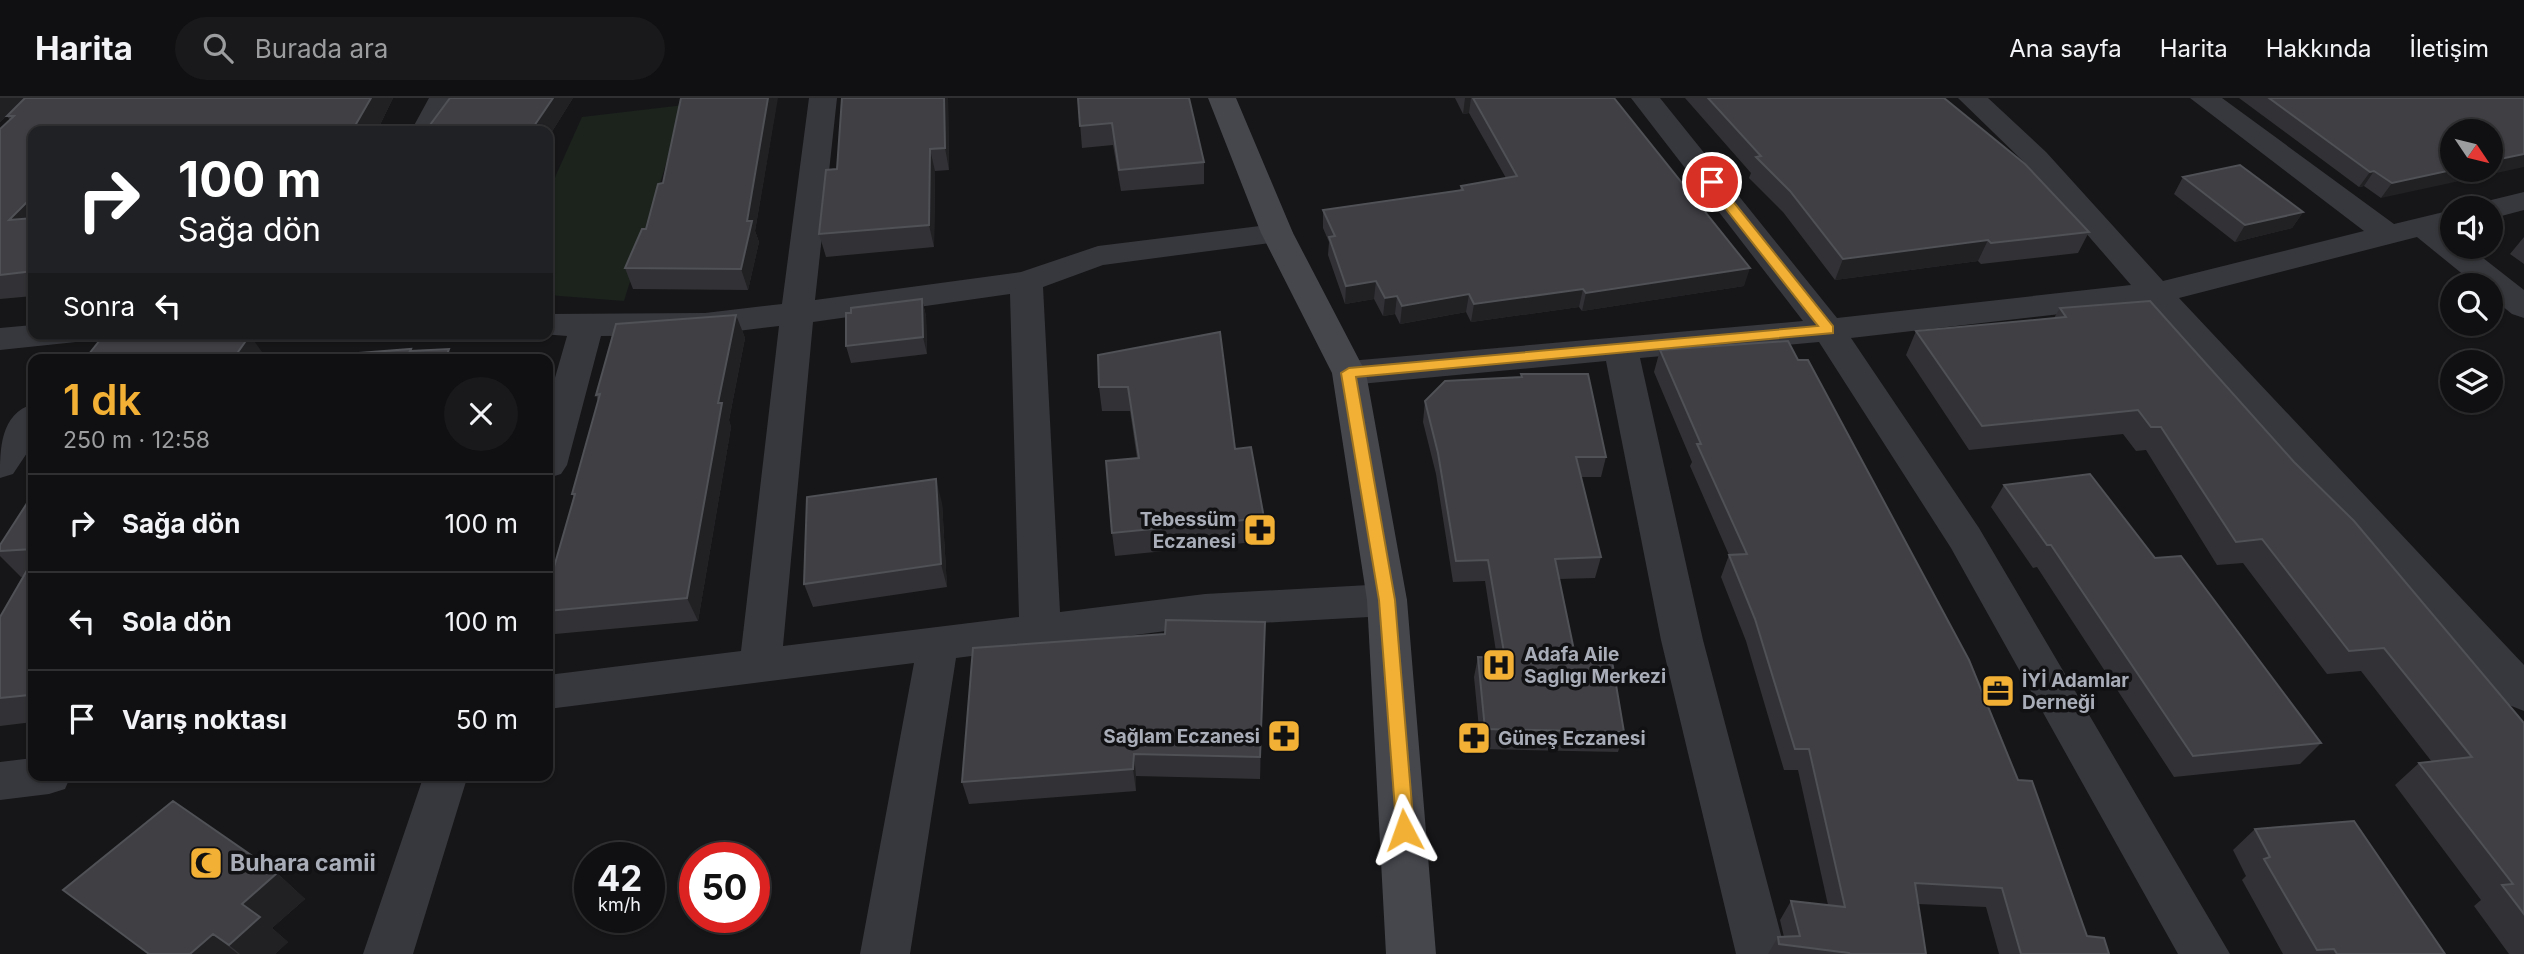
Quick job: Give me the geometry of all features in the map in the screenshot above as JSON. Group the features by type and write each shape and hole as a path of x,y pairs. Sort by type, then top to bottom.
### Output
{"main road":[{"path":"1222,98 1277,233 1349,373 1387,600 1410,954"}],"street":[{"path":"428,126 443,98"},
{"path":"760,665 797,313 824,98"},
{"path":"1645,98 1828,330 1965,538 2205,954"},
{"path":"1972,98 2036,158 2155,293 2510,660 2524,693"},
{"path":"2204,98 2388,234"},
{"path":"2503,206 2524,201"},
{"path":"1349,373 1828,330 2155,293 2437,222 2524,307"},
{"path":"553,325 705,324 797,313 1027,282 1098,256 1277,233"},
{"path":"1027,282 1040,630"},
{"path":"553,447 587,325"},
{"path":"0,339 28,337"},
{"path":"1620,347 1682,640 1761,954"},
{"path":"0,465 28,423"},
{"path":"553,691 1205,610 1387,600"},
{"path":"885,954 937,643"},
{"path":"0,781 28,778"},
{"path":"388,954 444,781"}],"shaded area":[{"path":"684,105 624,301 553,295 553,182 582,117"}],"building":[{"path":"25,98 371,98 355,126 28,126 28,201 9,220 28,218 28,272 0,275 0,129 14,116 7,116"},
{"path":"450,98 553,98 534,126 430,125"},
{"path":"681,98 768,98 747,221 752,221 741,269 625,268 642,229 646,229 658,184 663,183"},
{"path":"842,98 944,98 945,148 930,149 929,225 819,234 826,170 837,169"},
{"path":"1078,98 1189,98 1204,162 1119,170 1112,123 1080,126"},
{"path":"1473,98 1614,98 1750,268 1586,293 1583,289 1474,304 1469,294 1402,306 1397,296 1385,298 1376,281 1346,286 1329,237 1335,236 1323,210 1463,190 1461,186 1517,176"},
{"path":"1708,98 1944,98 2025,164 2089,232 1991,243 1988,240 1843,259 1790,191 1756,157 1761,156"},
{"path":"2269,98 2524,98 2524,154 2503,158 2503,119 2440,119 2440,173 2392,183 2374,171 2370,172"},
{"path":"2240,165 2303,212 2245,225 2183,177"},
{"path":"922,299 923,337 846,346 846,313 851,313 851,308"},
{"path":"2150,301 2294,462 2354,521 2524,723 2524,914 2502,885 2513,884 2419,763 2472,757 2384,648 2349,651 2262,539 2236,542 2161,427 2151,427 2138,410 1982,426 1916,331 2066,317 2060,308"},
{"path":"736,315 718,403 722,403 687,598 553,611 553,571 575,494 572,494 616,324"},
{"path":"1220,332 1235,449 1251,447 1264,518 1112,533 1106,461 1139,458 1128,387 1099,387 1098,355"},
{"path":"100,340 246,340 237,354 89,354"},
{"path":"1788,341 1798,360 1808,360 1969,660 2018,780 2032,781 2087,936 2104,938 2109,954 2021,954 2002,888 1915,883 1926,954 1850,954 1779,944 1778,937 1800,936 1791,901 1845,907 1809,749 1795,749 1755,619 1729,555 1747,554 1697,444 1701,444 1660,350"},
{"path":"411,349 410,351 449,349 447,354 347,354"},
{"path":"1521,374 1588,374 1606,457 1576,457 1601,557 1555,559 1576,660 1612,661 1624,732 1485,729 1478,657 1505,658 1488,560 1456,561 1438,453 1425,401 1445,381 1522,377"},
{"path":"2090,474 2155,558 2181,556 2321,743 2193,756 2051,545 2047,545 2004,485"},
{"path":"936,479 941,564 804,584 807,497"},
{"path":"28,502 28,549 0,551 0,545"},
{"path":"28,569 28,695 0,698 0,617"},
{"path":"1166,620 1265,622 1260,757 1134,754 1133,769 962,782 973,648 1165,634"},
{"name":"Buhara camii","path":"173,801 277,873 242,904 260,917 229,945 213,934 190,954 149,954 63,890"},
{"path":"2354,821 2445,954 2337,954 2334,949 2317,950 2264,859 2270,857 2255,829"}],"place":[{"name":"Tebessüm Eczanesi","path":"1260,530"},
{"name":"Adafa Aile Saglıgı Merkezi","path":"1499,665"},
{"name":"İYİ Adamlar Derneği","path":"1998,691"},
{"name":"Sağlam Eczanesi","path":"1284,736"},
{"name":"Güneş Eczanesi","path":"1474,738"},
{"name":"Buhara camii","path":"206,863"}],"route":[{"path":"1404,830 1387,600 1349,373 1828,330 1712,182"}]}
